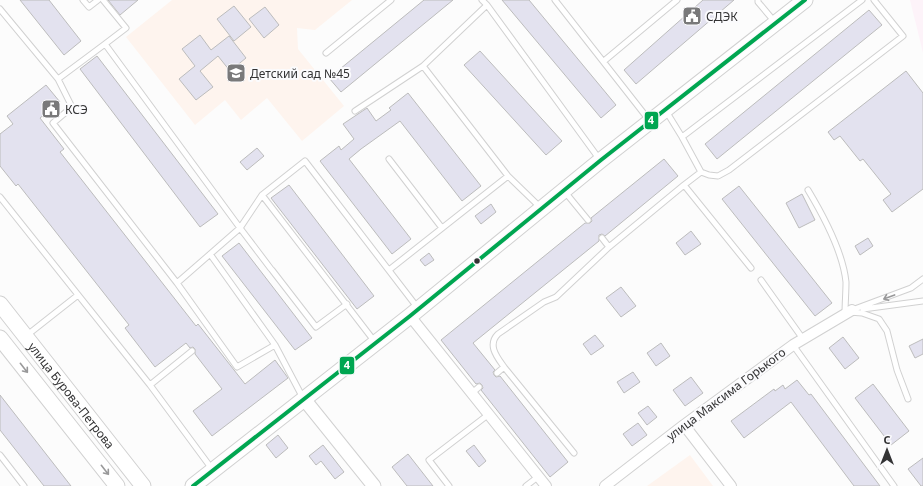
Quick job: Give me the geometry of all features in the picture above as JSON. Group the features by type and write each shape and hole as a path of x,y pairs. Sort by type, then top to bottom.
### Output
{"main road":[{"path":"193,486 414,313 600,160 651,122 805,0"},
{"name":"улица Бурова-Петрова","path":"0,304 143,486"},
{"name":"улица Бурова-Петрова","path":"4,345 117,486"}],"street":[{"name":"улица Максима Горького","path":"605,486 793,344 848,312"},
{"path":"414,313 475,390 489,414 546,486"},
{"path":"304,399 374,486"},
{"path":"684,425 731,486"}],"lane":[{"path":"84,0 89,7 98,0"},
{"path":"58,79 126,28 103,0"},
{"path":"326,53 391,0"},
{"path":"482,0 600,160"},
{"path":"555,0 651,122"},
{"path":"604,61 678,0"},
{"path":"758,0 758,2 776,23"},
{"path":"682,137 862,0"},
{"path":"666,110 701,172 718,176 729,170 903,36 874,0"},
{"path":"356,111 423,66 487,5"},
{"path":"0,9 58,79 72,107 53,123 177,283 238,367 275,345"},
{"path":"105,44 240,228 316,327 347,304"},
{"path":"423,66 508,176 541,208"},
{"path":"389,159 442,228"},
{"path":"177,283 240,228 262,195 305,161 389,270 414,313"},
{"path":"574,453 504,368 495,354 492,342 498,334 544,302 556,297 609,247 701,172"},
{"path":"389,270 508,176"},
{"path":"684,185 751,268"},
{"path":"564,190 588,220"},
{"path":"808,190 820,210 834,241 843,267 846,282 848,312"},
{"path":"262,195 376,343"},
{"path":"0,197 150,385 213,470"},
{"path":"602,238 609,247"},
{"path":"210,254 275,345 304,399"},
{"path":"848,312 911,288 923,279"},
{"path":"761,280 803,338"},
{"path":"25,336 78,294"},
{"path":"848,312 923,301"},
{"path":"848,312 862,313 879,319 887,331 897,370 908,399"},
{"path":"208,337 213,333"},
{"path":"793,344 894,486"},
{"path":"150,385 192,350"},
{"path":"497,373 504,368"},
{"path":"449,486 428,460 489,414"},
{"path":"0,455 24,486"},
{"path":"526,486 539,476"}],"shaded area":[{"name":"Детский сад №45","path":"172,0 352,0 315,30 297,28 298,49 344,106 302,141 267,98 241,120 225,100 195,125 126,37"},
{"path":"910,0 923,0 923,53"},
{"path":"690,455 713,486 647,486"}],"building":[{"path":"20,0 49,0 81,41 64,55"},
{"path":"108,0 138,0 120,15"},
{"path":"424,0 453,0 341,92 329,78"},
{"path":"502,0 529,0 616,105 601,118"},
{"path":"703,0 734,0 636,84 624,70"},
{"path":"234,6 251,27 234,41 217,19"},
{"path":"265,7 279,25 264,38 249,19"},
{"path":"869,10 882,25 717,159 705,144"},
{"path":"200,35 211,50 229,36 246,58 230,71 218,56 200,71 213,87 196,100 179,79 195,66 182,49"},
{"path":"480,51 562,141 546,155 464,65"},
{"path":"97,56 218,214 200,227 80,69"},
{"path":"906,71 923,93 923,189 892,212 883,200 891,194 863,159 860,161 840,136 834,140 828,132"},
{"path":"46,85 60,102 40,118 64,149 60,152 196,326 198,324 245,384 275,360 288,378 212,436 193,411 222,389 195,354 195,349 193,347 190,348 186,343 155,367 125,328 129,325 18,184 16,186 0,166 0,134 13,124 7,116"},
{"path":"408,93 481,186 462,201 400,121 361,149 349,159 411,239 392,254 320,161 339,146 341,150 354,139 343,124 367,108 376,121 391,110 389,108"},
{"path":"257,148 264,156 247,170 240,162"},
{"path":"664,159 678,176 605,236 602,234 599,235 599,241 473,343 495,370 493,372 494,375 496,377 500,376 568,462 550,477 481,390 483,388 482,385 480,383 476,384 441,340 585,223 590,223 592,221 591,218"},
{"path":"289,185 374,296 357,309 271,198"},
{"path":"739,186 832,303 815,316 722,199"},
{"path":"802,194 815,220 799,228 786,203"},
{"path":"491,204 496,212 481,224 475,216"},
{"path":"691,231 701,244 685,255 676,243"},
{"path":"868,238 873,246 860,255 855,246"},
{"path":"239,243 312,338 295,350 222,256"},
{"path":"429,253 434,260 425,266 420,260"},
{"path":"621,287 636,306 621,317 606,298"},
{"path":"595,335 604,346 591,355 583,344"},
{"path":"843,337 859,358 845,369 829,348"},
{"path":"923,339 923,354 915,358 909,346"},
{"path":"661,343 670,356 656,366 647,353"},
{"path":"633,372 640,382 624,393 617,382"},
{"path":"691,377 703,393 685,406 673,390"},
{"path":"797,380 809,395 811,394 880,486 854,486 791,402 744,438 731,421 774,389 775,391 783,385 785,389"},
{"path":"873,384 909,431 891,445 855,398"},
{"path":"0,395 71,486 44,486 0,430"},
{"path":"648,406 657,417 647,425 638,413"},
{"path":"638,423 647,435 632,446 623,434"},
{"path":"278,435 288,448 276,458 266,445"},
{"path":"323,445 344,472 335,479 321,461 316,465 309,456"},
{"path":"474,445 486,461 479,467 466,451"},
{"path":"408,454 433,486 407,486 392,467"},
{"path":"923,458 923,486 921,486 908,469"}],"transit line":[{"name":"4","path":"193,486 410,316 601,160 805,0"}],"place":[{"name":"СДЭК","path":"692,16"},
{"name":"Детский сад №45","path":"236,73"},
{"name":"КСЭ","path":"51,109"}]}
